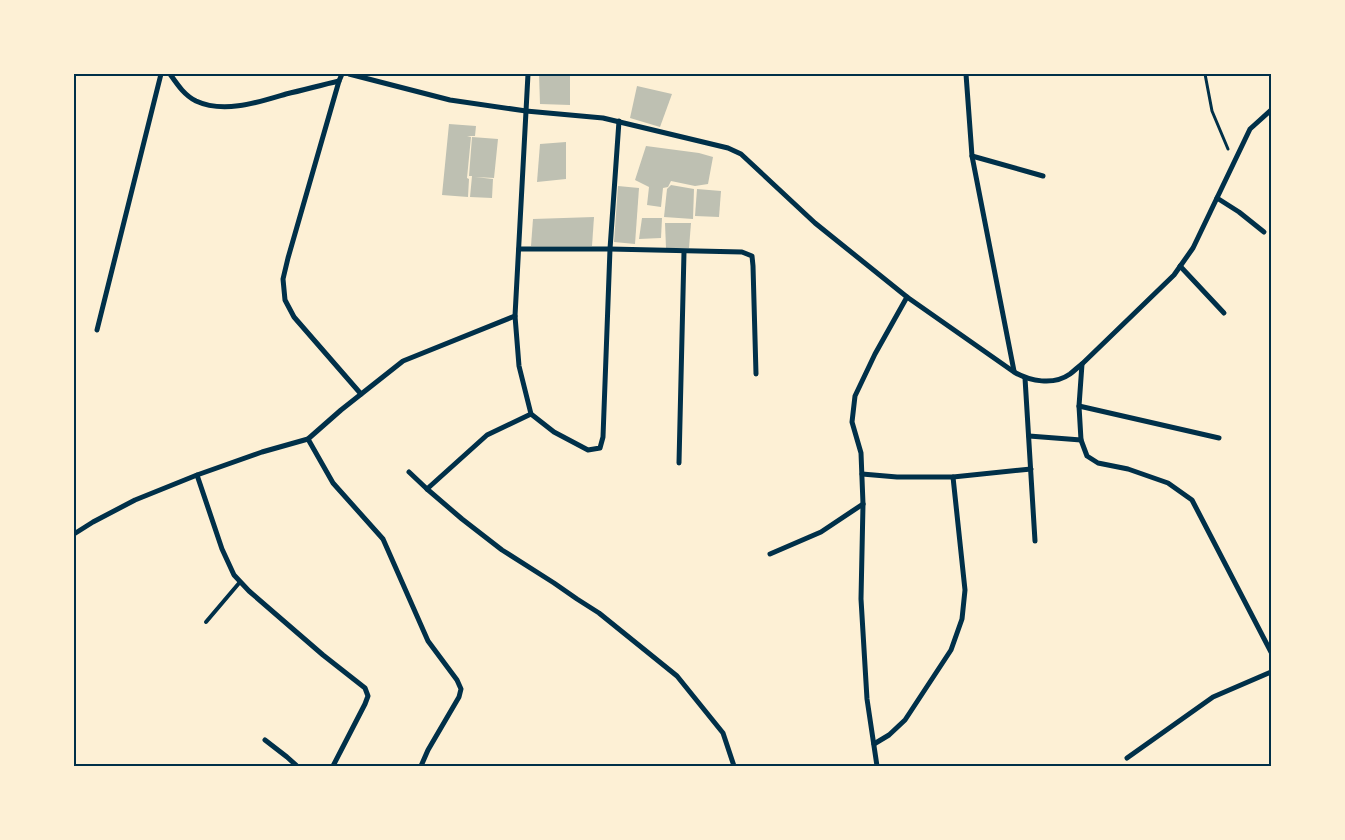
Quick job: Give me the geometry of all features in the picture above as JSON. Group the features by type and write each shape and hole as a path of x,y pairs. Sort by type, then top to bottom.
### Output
{"street":[{"path":"97,330 161,74"},
{"path":"170,74 180,90 196,101 216,106 235,106 257,102 339,81"},
{"path":"342,74 283,279 285,300 294,317 361,394"},
{"path":"349,74 450,100 526,111 603,118 728,148 741,154 816,223 907,297 1014,372 1025,378 1040,381 1056,380 1069,375 1174,275 1193,248 1250,129 1271,110"},
{"path":"528,74 515,316 519,366 531,414 554,432 588,450 600,448 603,437 610,249 619,122"},
{"path":"966,74 972,156 1014,372"},
{"path":"972,156 1042,176"},
{"path":"1216,198 1239,212 1264,232"},
{"path":"519,249 742,252 752,256 754,266 756,374"},
{"path":"680,463 684,252"},
{"path":"1180,266 1224,313"},
{"path":"878,766 868,700 861,599 863,504 861,453 852,422 855,396 875,354 907,297"},
{"path":"74,534 135,500 262,452 308,439 403,361 515,316"},
{"path":"1082,364 1079,406 1080,440 1087,456 1098,463 1128,469 1168,483 1192,500 1271,652"},
{"path":"1025,378 1035,541"},
{"path":"1079,406 1219,438"},
{"path":"426,490 487,435 531,414"},
{"path":"1029,436 1080,440"},
{"path":"308,439 334,483 383,539 428,641 457,680 461,689 459,697 428,750 421,766"},
{"path":"862,474 897,478 953,477 1031,469"},
{"path":"409,472 426,490 502,550 599,613 677,676 723,733 734,766"},
{"path":"197,475 222,549 234,575 249,591 323,655 365,688 368,696 365,704 333,766"},
{"path":"874,744 889,735 906,720 951,650 962,619 965,590 953,477"},
{"path":"770,554 821,532 863,504"},
{"path":"1127,758 1213,697 1271,672"},
{"path":"266,740 297,766"}],"lane":[{"path":"206,622 240,582"}],"path":[{"path":"1205,74 1212,111 1234,162"}],"building":[{"path":"539,74 570,74 570,105 540,104"},
{"path":"637,86 672,94 660,127 630,118"},
{"path":"449,124 476,126 475,136 467,136 471,137 467,178 469,179 468,197 442,195"},
{"path":"472,137 498,139 494,178 475,177 493,179 492,198 470,197 472,176 469,176"},
{"path":"566,142 566,179 537,182 540,144"},
{"path":"646,146 699,153 713,157 708,184 695,186 671,181 668,187 663,188 661,207 647,205 649,187 635,180"},
{"path":"671,185 694,189 693,219 664,217 667,189"},
{"path":"618,186 639,188 635,244 614,242"},
{"path":"697,189 721,191 719,217 695,216"},
{"path":"594,217 592,246 531,246 533,219"},
{"path":"642,218 662,218 661,238 639,239"},
{"path":"665,223 691,223 689,248 666,248"}]}
